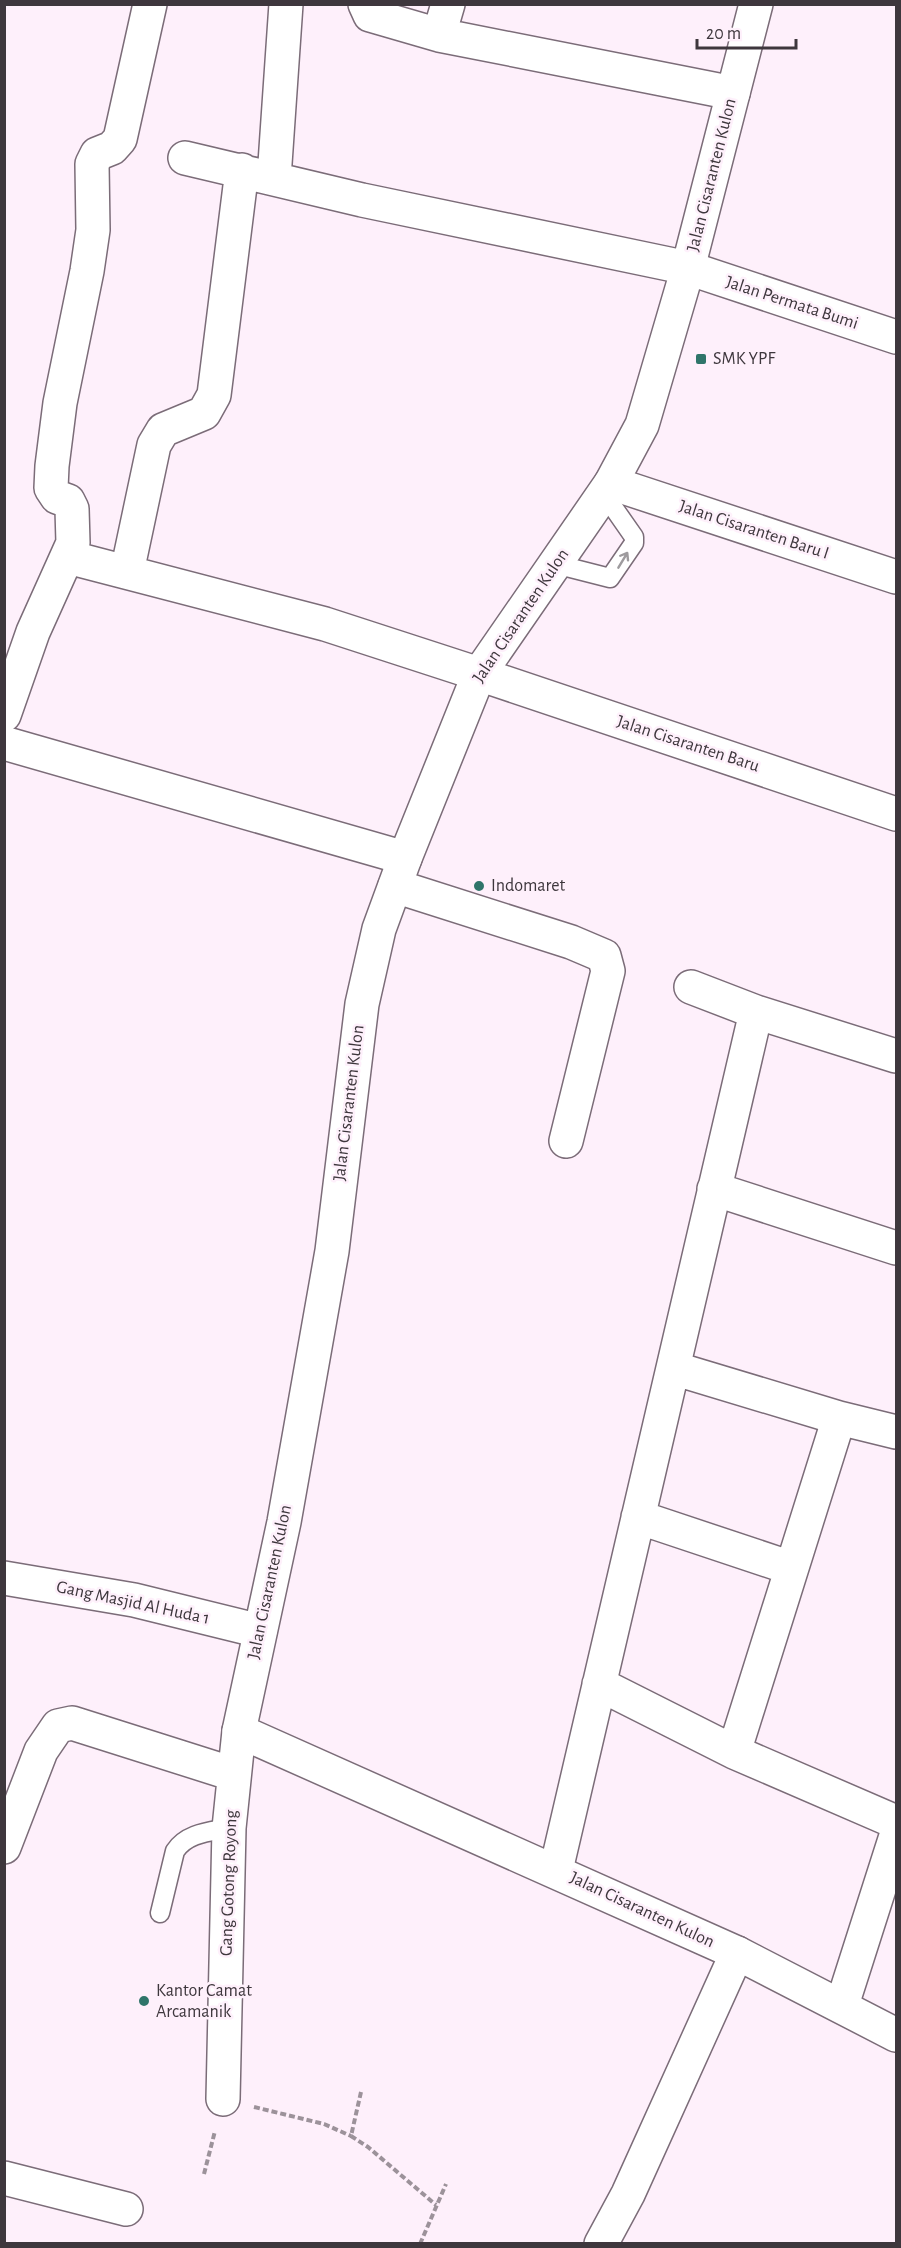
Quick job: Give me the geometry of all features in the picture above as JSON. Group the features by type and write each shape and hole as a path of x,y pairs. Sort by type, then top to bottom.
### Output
{"street":[{"path":"4,715 33,632 74,543 72,508 68,501 57,496 51,488 52,466 62,391 87,271 93,230 92,164 97,154 112,148 120,139 150,4"},
{"path":"274,178 286,4"},
{"path":"364,4 370,15 443,20 733,93"},
{"name":"Jalan Cisaranten Kulon","path":"756,4 688,268 642,424 607,488 479,674 379,929 362,1004 332,1251 284,1522 239,1731 556,1870 737,1953 897,2035"},
{"name":"Jalan Permata Bumi","path":"185,158 362,200 688,268 897,337"},
{"path":"127,572 154,445 163,430 204,413 214,395 242,170"},
{"name":"Jalan Cisaranten Baru I","path":"607,488 897,577"},
{"name":"Jalan Cisaranten Baru","path":"68,557 325,624 897,814"},
{"path":"4,743 400,872 604,956 608,971 566,1141"},
{"path":"691,987 756,1011 897,1056"},
{"path":"556,1870 756,1011"},
{"path":"714,1189 897,1248"},
{"path":"673,1368 839,1418 897,1432"},
{"path":"734,1752 839,1418"},
{"path":"638,1517 791,1568"},
{"name":"Gang Masjid Al Huda 1","path":"4,1578 134,1600 260,1631"},
{"path":"599,1684 734,1752 897,1822"},
{"path":"4,1847 40,1751 58,1726 72,1723 233,1774"},
{"name":"Gang Gotong Royong","path":"223,2099 229,1828 239,1731"},
{"path":"842,2005 897,1836"},
{"path":"601,2244 628,2194 737,1953"},
{"path":"4,2178 126,2209"}],"lane":[{"path":"555,564 604,578 615,574 634,543 634,537 607,488"},
{"path":"159,1913 175,1851 181,1843 189,1837 229,1828"}],"path":[{"path":"351,2136 361,2092"},
{"path":"204,2174 223,2099 324,2124 351,2136 368,2146 436,2205"},
{"path":"420,2244 446,2184"}],"place":[{"name":"SMK YPF","path":"701,359"},
{"name":"Indomaret","path":"479,886"},
{"name":"Kantor Camat Arcamanik","path":"144,2001"}]}
